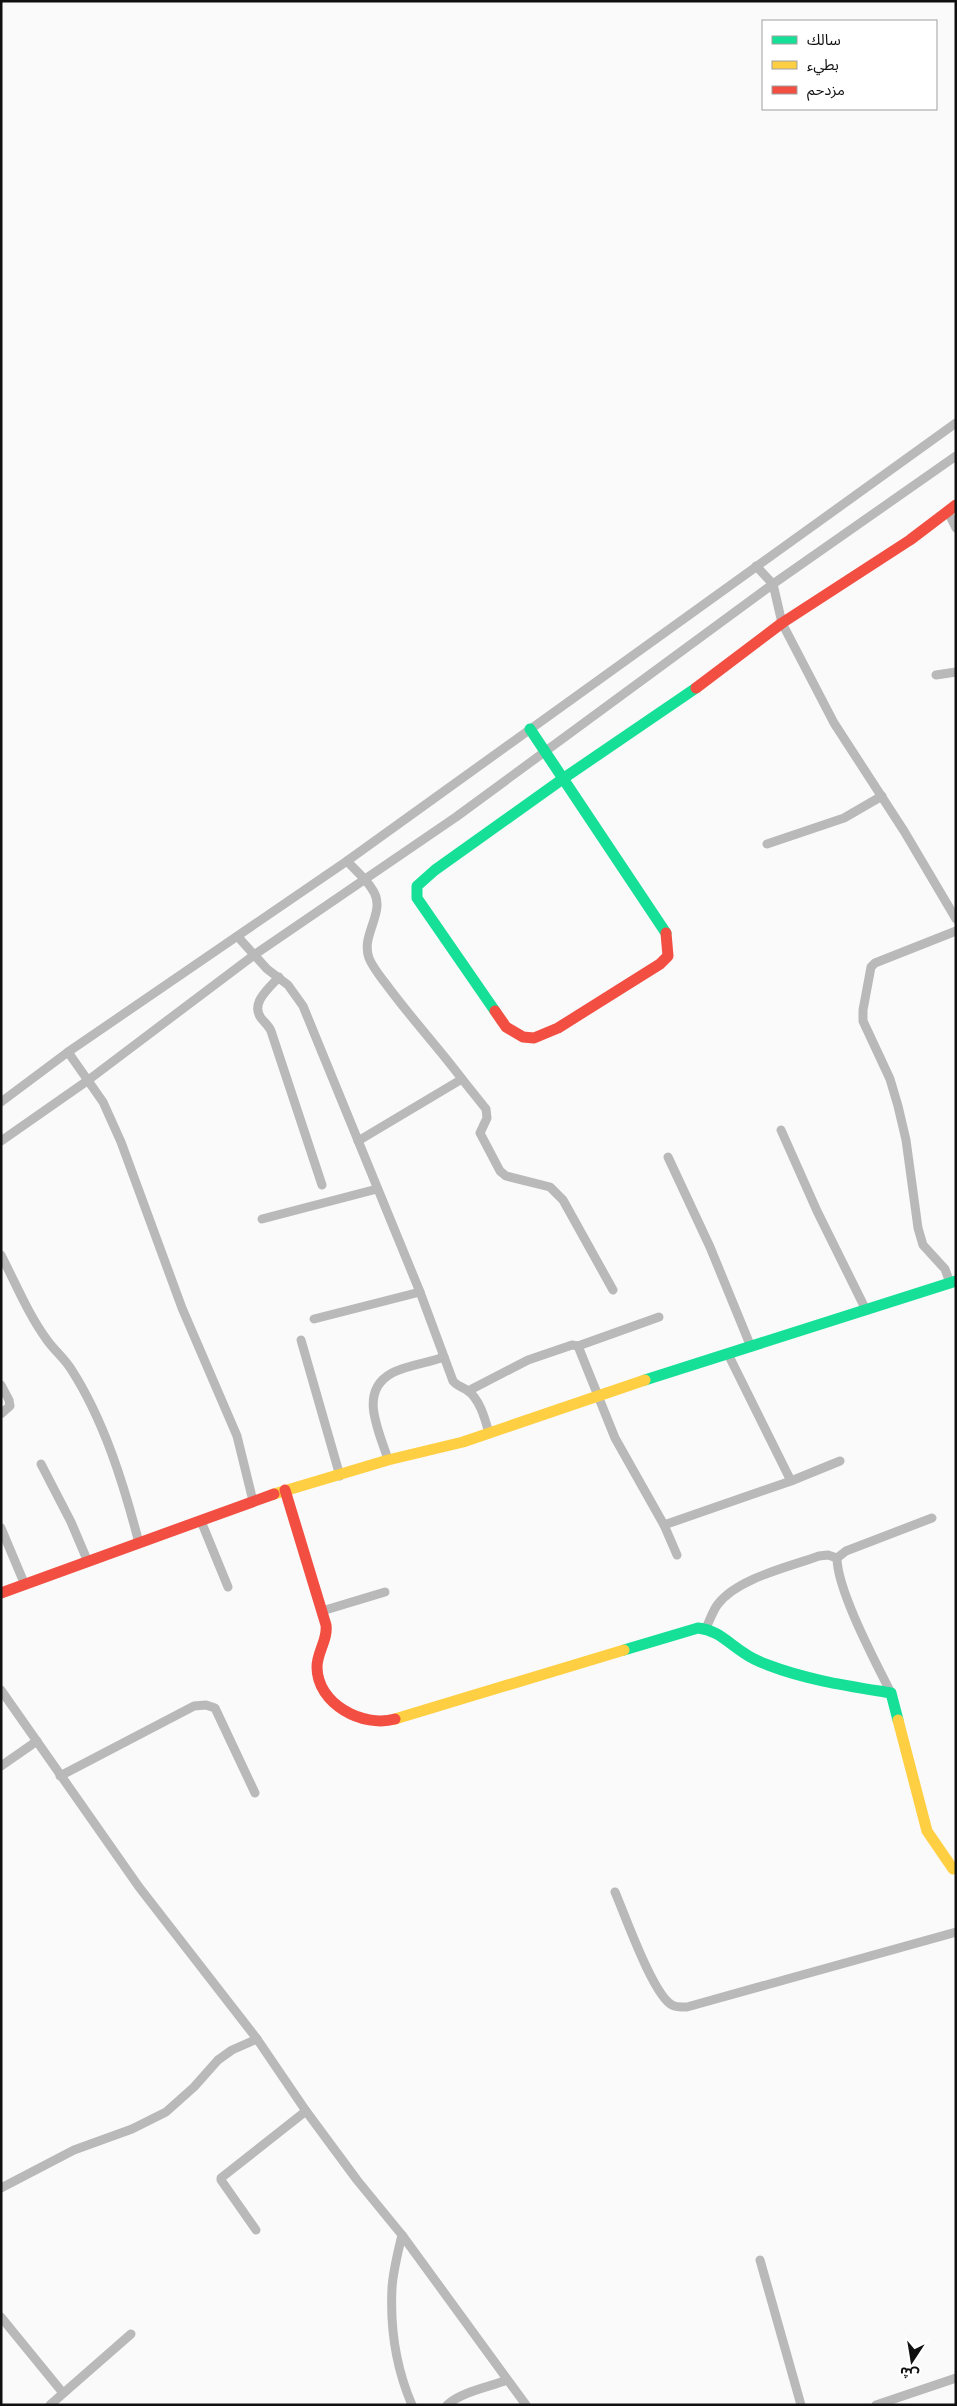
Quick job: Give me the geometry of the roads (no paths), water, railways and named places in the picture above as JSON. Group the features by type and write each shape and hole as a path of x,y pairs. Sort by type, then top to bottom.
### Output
{"street":[{"path":"1,1102 68,1052 347,861 956,423"},
{"path":"1,1140 87,1081 254,955 456,818 773,584 956,456"},
{"path":"530,729 564,778 667,934 668,956 558,1028 534,1038 523,1037 506,1028 417,898 417,886 435,870 564,778 695,689 782,623 910,540 952,508 956,528"},
{"path":"756,566 773,584 782,623 834,723 882,796 956,919"},
{"path":"936,675 956,672"},
{"path":"767,844 844,818 882,796"},
{"path":"347,861 372,889 378,907 368,934 368,956 372,965 397,999 486,1109 487,1118 480,1133 500,1171 514,1178 550,1187 563,1200 613,1290"},
{"path":"1,1593 286,1490 340,1476 388,1460 463,1442 596,1396 953,1282 945,1268 923,1245 918,1228 906,1140 898,1106 890,1079 868,1034 863,1010 871,967 875,962 956,931"},
{"path":"238,937 254,955 296,994 303,1006 420,1292 453,1381 457,1386 468,1391 484,1416 490,1433"},
{"path":"279,977 260,999 258,1012 272,1031 322,1185"},
{"path":"68,1052 103,1102 121,1142 182,1308 237,1436 253,1501"},
{"path":"358,1141 462,1079"},
{"path":"782,1130 817,1211 866,1310"},
{"path":"668,1157 710,1247 751,1347"},
{"path":"262,1219 377,1190"},
{"path":"1,1255 34,1321 72,1370 97,1420 112,1452 124,1486 139,1543"},
{"path":"314,1319 420,1292"},
{"path":"468,1391 528,1360 572,1345 578,1346 659,1317"},
{"path":"300,1340 340,1476"},
{"path":"578,1346 596,1396 616,1438 664,1525 677,1555"},
{"path":"728,1354 791,1481"},
{"path":"388,1460 372,1408 375,1390 392,1374 444,1357"},
{"path":"1,1385 10,1406 1,1414"},
{"path":"664,1525 791,1481 840,1461"},
{"path":"41,1464 71,1522 88,1562"},
{"path":"286,1490 327,1628 317,1670 327,1695 347,1713 378,1723 448,1702 455,1702 541,1673 698,1628 711,1629 749,1656 787,1672 813,1680 891,1693"},
{"path":"838,1558 846,1551 932,1518"},
{"path":"202,1521 228,1587"},
{"path":"1,1528 25,1585"},
{"path":"706,1628 717,1605 734,1590 752,1580 819,1556 828,1555 838,1558"},
{"path":"838,1558 840,1577 861,1630 891,1693 928,1831 955,1870"},
{"path":"322,1611 385,1592"},
{"path":"1,1690 140,1887 256,2038 306,2111 357,2180 402,2235 526,2405"},
{"path":"60,1776 194,1706 206,1705 215,1708 255,1793"},
{"path":"1,1766 37,1741"},
{"path":"615,1892 654,1985 669,2003 678,2007 687,2007 956,1932"},
{"path":"1,2188 74,2150 149,2122 181,2100 218,2060 232,2050 256,2038"},
{"path":"256,2230 221,2178 306,2111"},
{"path":"402,2235 392,2288 394,2339 400,2374 412,2405"},
{"path":"760,2260 801,2405"},
{"path":"1,2318 63,2393"},
{"path":"50,2405 131,2334"},
{"path":"876,2405 956,2378"},
{"path":"446,2405 463,2394 507,2380"}]}
